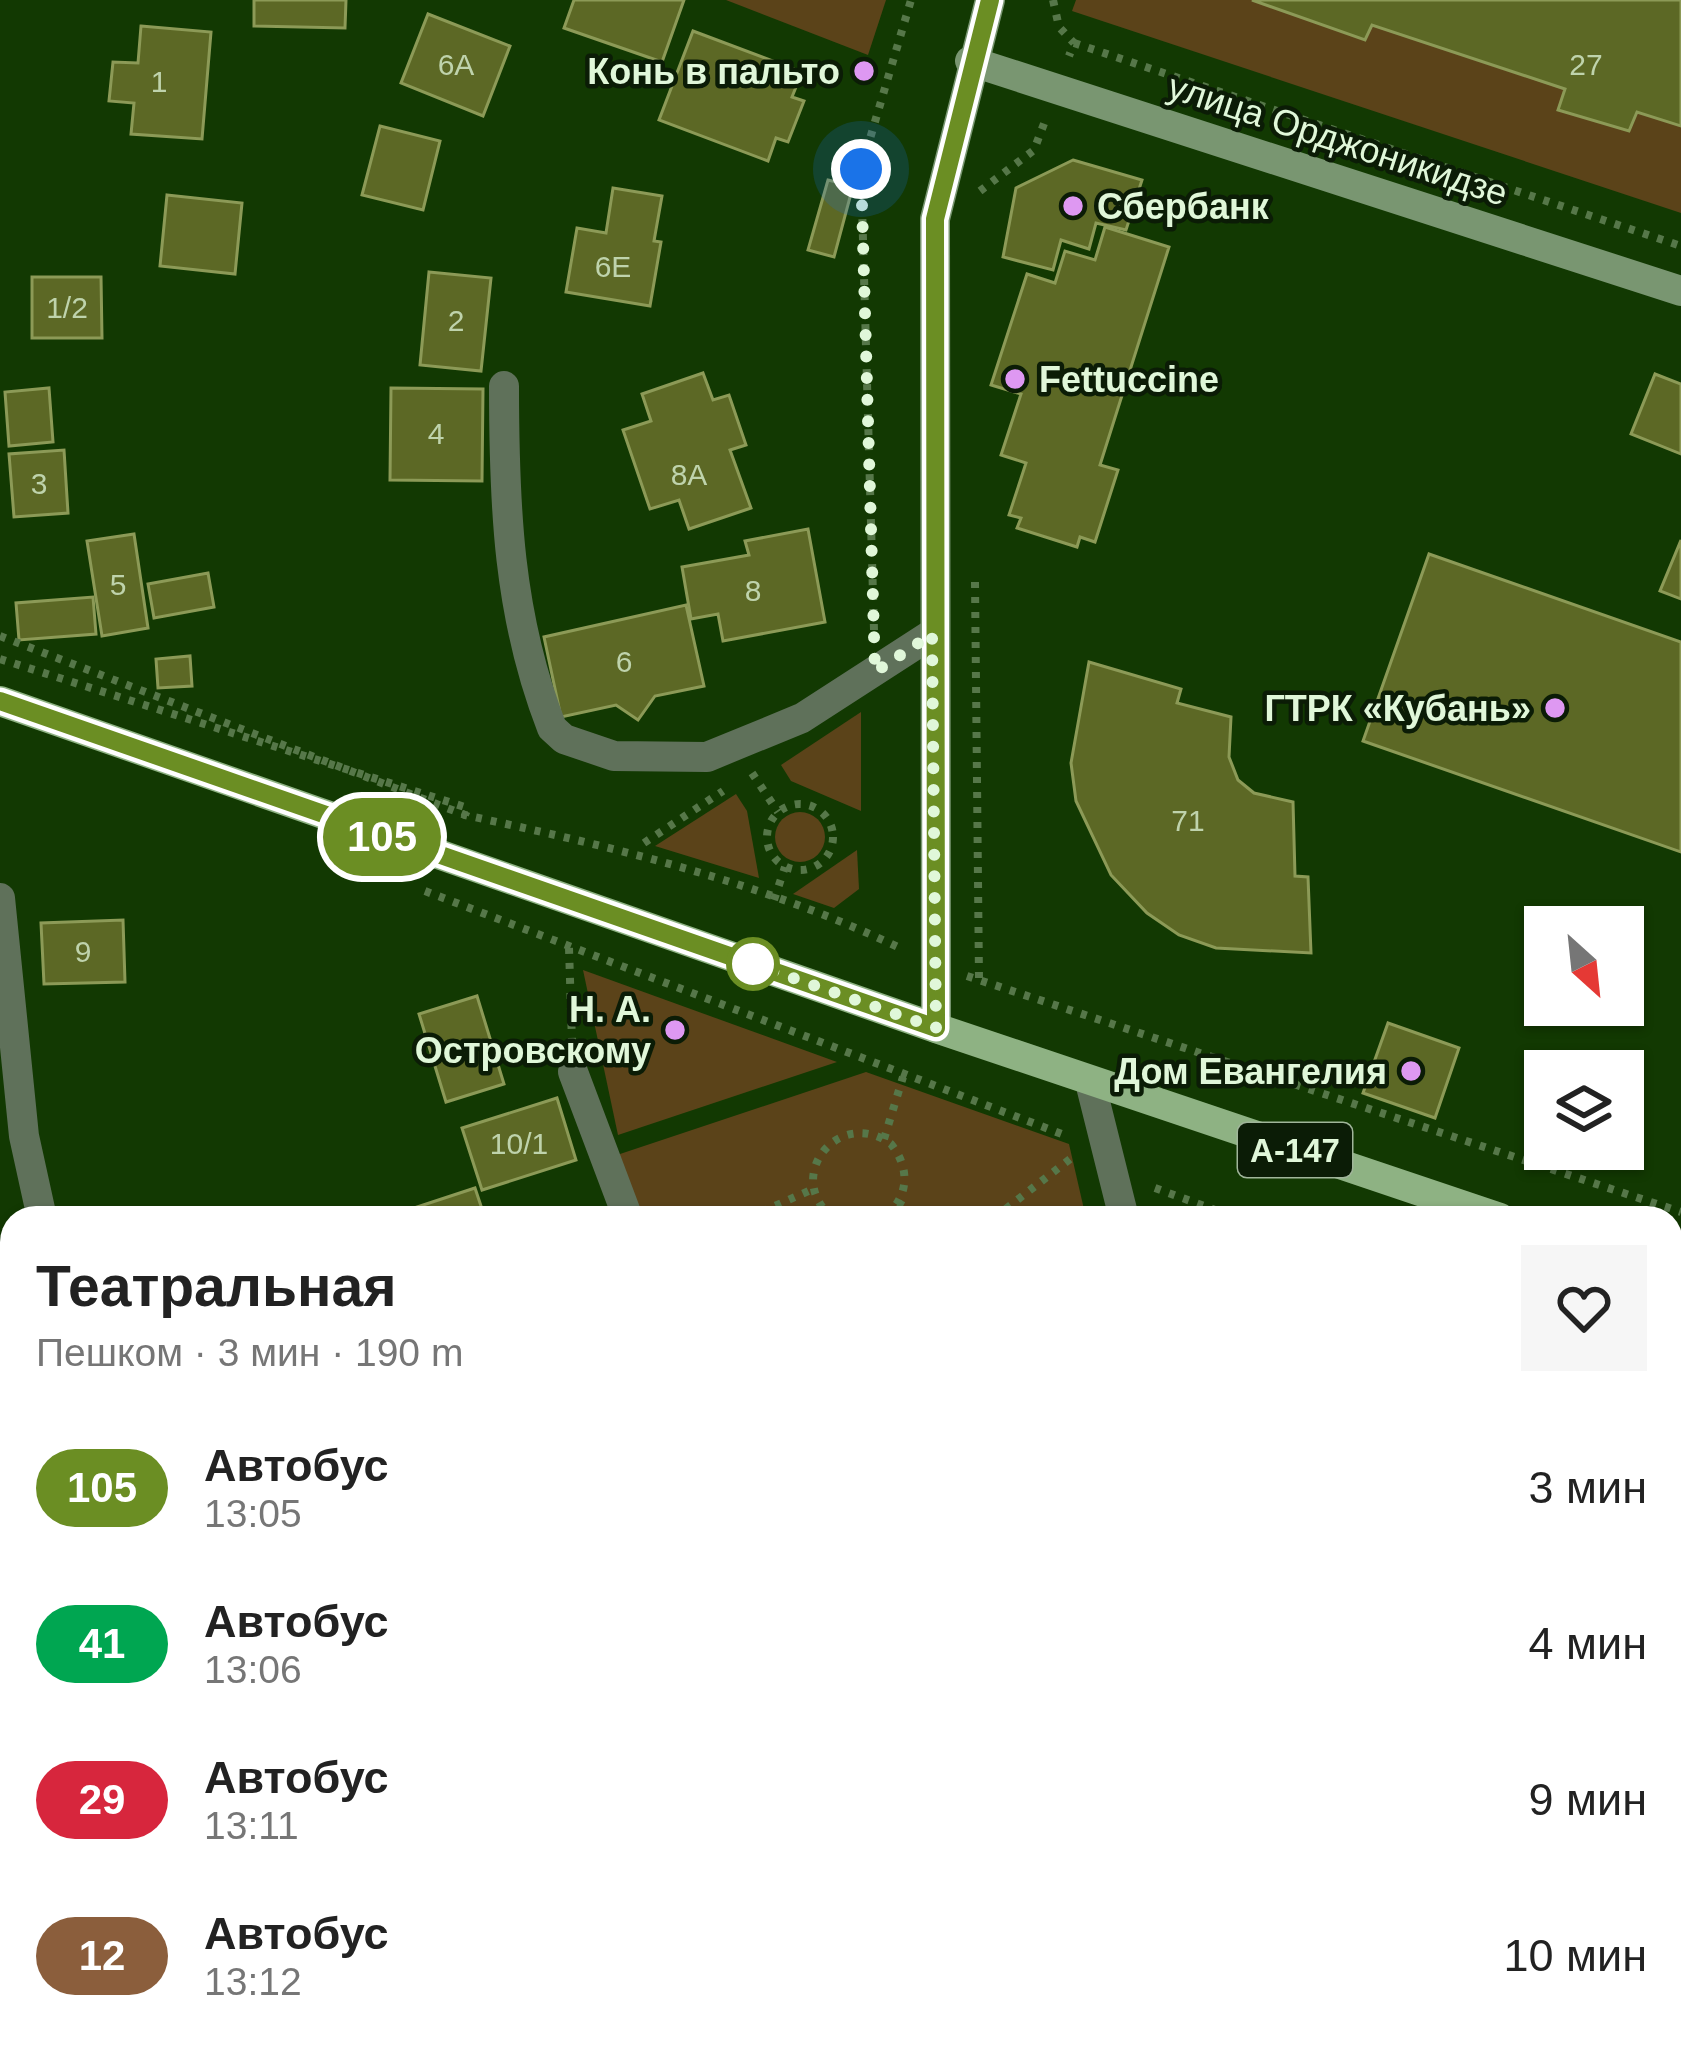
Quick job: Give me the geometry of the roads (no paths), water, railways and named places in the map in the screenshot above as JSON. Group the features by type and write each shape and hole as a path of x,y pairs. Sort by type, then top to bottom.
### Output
{"main road":[{"path":"936,1028 935,219 970,62 990,0"},
{"name":"улица Орджоникидзе","path":"970,62 1681,291"},
{"name":"А-147","path":"0,701 1090,1082 1463,1206"}],"street":[{"path":"504,386 504,499 518,623 544,709 564,739 614,756 707,758 802,718 932,634"},
{"path":"0,898 23,1136 39,1206"},
{"path":"573,1072 623,1206"},
{"path":"1090,1082 1121,1206"}],"place":[{"name":"Конь в пальто","path":"864,71"},
{"name":"Сбербанк","path":"1073,206"},
{"name":"Fettuccine","path":"1015,379"},
{"name":"ГТРК «Кубань»","path":"1555,708"},
{"name":"Н. А. Островскому","path":"675,1030"},
{"name":"Дом Евангелия","path":"1411,1071"}]}
